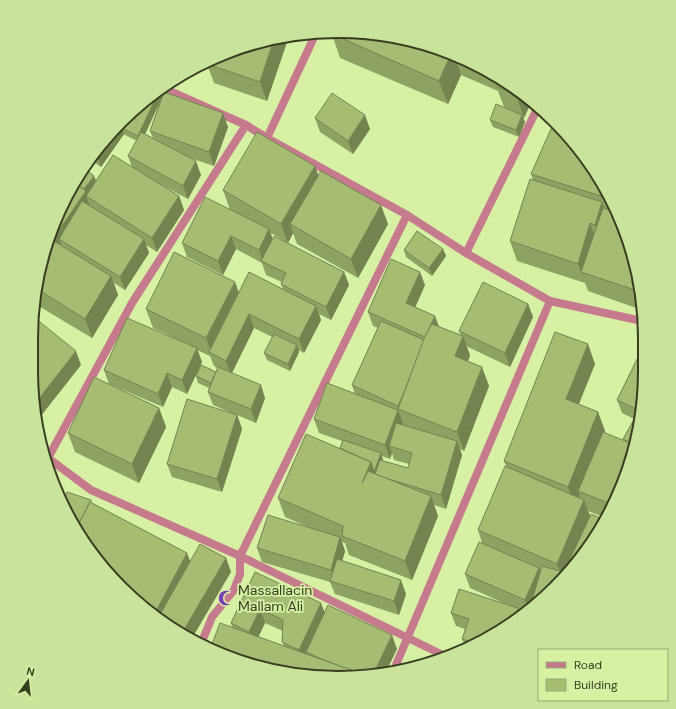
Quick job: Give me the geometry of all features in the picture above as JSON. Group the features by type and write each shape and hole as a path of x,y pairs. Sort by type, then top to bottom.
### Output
{"street":[{"path":"266,138 313,40"},
{"path":"169,91 246,125 266,138 407,215 466,253 550,302 637,320"},
{"path":"466,253 536,112"},
{"path":"49,452 132,303 246,125"},
{"path":"203,639 212,617 234,590 240,574 240,556 407,215"},
{"path":"396,665 550,302"},
{"path":"52,462 91,490 240,556 439,653"}],"building":[{"path":"342,38 397,44 416,48 449,59 439,81"},
{"path":"272,45 260,82 212,66 242,54"},
{"path":"497,84 509,92 496,86"},
{"path":"166,93 223,113 209,152 150,131 163,94"},
{"path":"332,93 365,115 348,141 315,118"},
{"path":"155,100 138,136 123,129"},
{"path":"496,104 522,115 516,130 490,120"},
{"path":"552,128 576,155 603,197 531,174"},
{"path":"141,132 196,161 183,186 128,156"},
{"path":"257,132 315,166 281,224 223,190"},
{"path":"113,155 179,196 152,238 86,196"},
{"path":"321,171 381,205 351,259 290,224"},
{"path":"89,172 94,176 84,189 79,186"},
{"path":"530,179 602,202 595,225 590,223 578,264 510,241"},
{"path":"79,186 86,191 58,232 69,205"},
{"path":"205,197 269,229 259,250 231,236 218,261 182,243"},
{"path":"82,201 144,239 120,277 59,239"},
{"path":"603,208 609,210 628,260 634,290 581,272"},
{"path":"417,231 443,249 429,268 404,250"},
{"path":"274,236 344,272 326,307 281,284 286,273 261,261"},
{"path":"54,241 111,276 85,319 42,292 48,260"},
{"path":"174,252 235,282 206,338 146,309"},
{"path":"391,259 420,272 406,303 435,316 425,337 368,312"},
{"path":"249,272 316,306 299,339 249,314 226,361 209,352"},
{"path":"483,282 528,304 505,353 459,331"},
{"path":"127,318 197,348 182,380 167,373 158,394 104,370"},
{"path":"39,321 76,351 40,398 38,371"},
{"path":"381,321 424,340 398,406 352,385"},
{"path":"432,324 463,336 455,356 482,367 457,432 398,409 425,336"},
{"path":"555,332 588,344 566,399 598,412 568,487 504,461"},
{"path":"274,334 297,345 288,364 264,353"},
{"path":"638,357 635,409 617,400"},
{"path":"201,365 216,372 211,383 196,376"},
{"path":"218,367 261,385 251,409 208,392"},
{"path":"94,377 159,408 132,464 68,433"},
{"path":"327,383 398,410 385,445 314,419"},
{"path":"187,399 237,415 217,479 167,464"},
{"path":"633,421 629,442 623,439"},
{"path":"396,423 457,441 441,495 375,474 380,460 408,468 412,453 389,446"},
{"path":"603,432 629,443 622,467 608,503 578,491"},
{"path":"306,434 371,462 362,483 368,471 431,496 405,561 342,536 343,526 278,498"},
{"path":"343,440 381,453 374,472 371,462 340,448"},
{"path":"505,466 584,500 557,564 478,530"},
{"path":"67,492 91,500 79,523 69,504 66,496"},
{"path":"90,502 187,553 157,610 140,597 112,569 79,523"},
{"path":"591,514 600,518 576,554 567,565"},
{"path":"268,515 340,537 331,570 257,548"},
{"path":"479,542 539,568 525,600 465,574"},
{"path":"200,544 226,558 185,629 161,613"},
{"path":"337,559 401,580 394,601 330,581"},
{"path":"542,566 562,571 536,597 532,600"},
{"path":"255,572 321,603 299,650 282,642 283,620 260,609 249,632 231,623"},
{"path":"459,589 518,608 517,612 505,620 468,641 462,639 469,619 451,613"},
{"path":"328,605 392,635 376,668 352,670 306,652"},
{"path":"220,623 352,670 318,670 279,665 260,661 212,643"}],"place":[{"name":"Massallacin Mallam Ali","path":"226,598"}]}
